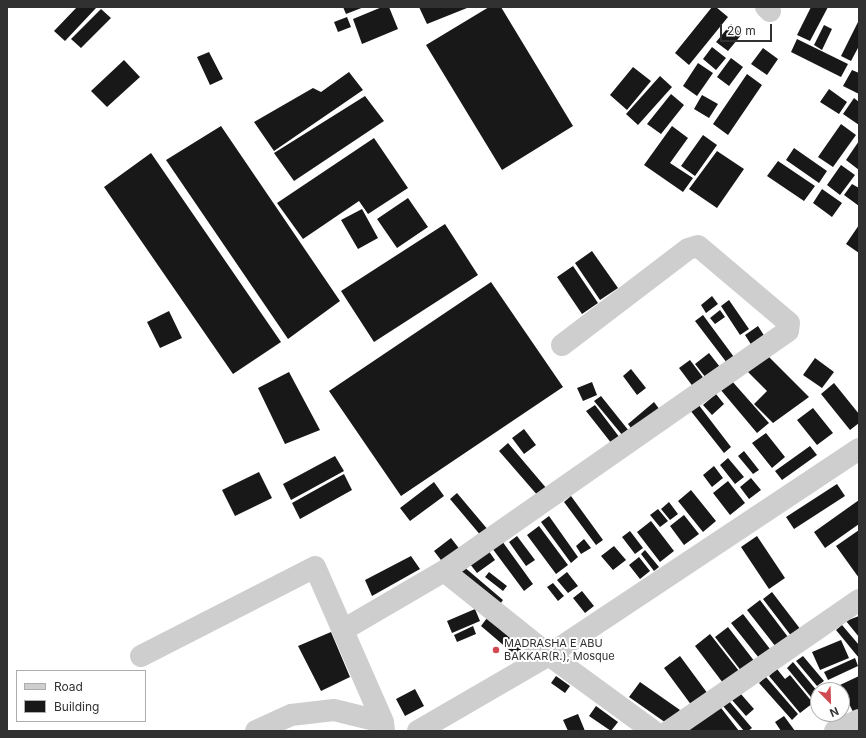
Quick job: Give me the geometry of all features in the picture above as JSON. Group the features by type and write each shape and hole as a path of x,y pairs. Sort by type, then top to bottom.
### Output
{"street":[{"path":"343,630 444,571 788,331 789,323 698,246 694,246 562,345"},
{"path":"418,731 549,655 859,449"},
{"path":"141,656 315,567 384,727"},
{"path":"444,571 549,655 653,731"},
{"path":"670,731 859,600"},
{"path":"256,731 291,715 334,710 384,727"},
{"path":"835,731 859,720"}],"building":[{"path":"77,7 96,8 65,41 54,31"},
{"path":"343,7 364,7 346,14"},
{"path":"382,7 389,7 398,29 362,44 353,19"},
{"path":"419,7 466,7 467,8 427,24"},
{"path":"489,7 501,7 573,126 502,170 426,45"},
{"path":"712,7 716,7 728,17 689,65 675,53"},
{"path":"811,7 828,7 810,41 797,35"},
{"path":"101,9 111,18 81,48 71,39"},
{"path":"347,17 351,27 338,32 334,22"},
{"path":"859,20 859,46 851,61 841,56"},
{"path":"731,24 742,34 728,51 716,42"},
{"path":"824,25 832,29 822,50 814,45"},
{"path":"797,39 848,64 841,77 791,52"},
{"path":"712,47 726,58 716,70 703,59"},
{"path":"763,48 778,59 767,75 751,64"},
{"path":"209,52 223,79 210,85 197,57"},
{"path":"731,58 743,67 729,86 717,77"},
{"path":"124,60 140,77 107,107 91,91"},
{"path":"698,63 713,73 697,96 683,86"},
{"path":"633,67 651,81 627,110 610,95"},
{"path":"852,70 859,73 859,94 843,86"},
{"path":"349,72 363,90 274,151 254,122 313,88 321,92"},
{"path":"747,74 762,85 728,135 713,124"},
{"path":"660,76 672,87 638,125 626,114"},
{"path":"829,89 847,102 839,114 820,102"},
{"path":"671,94 684,105 661,134 647,124"},
{"path":"702,95 718,104 709,118 694,109"},
{"path":"365,96 384,121 294,181 274,153"},
{"path":"854,98 859,102 859,125 843,114"},
{"path":"841,124 856,135 833,167 818,157"},
{"path":"221,126 340,301 288,339 166,160"},
{"path":"672,126 688,138 670,163 693,178 683,192 644,165"},
{"path":"703,135 717,145 695,176 681,166"},
{"path":"374,138 408,188 368,214 359,201 303,239 277,203"},
{"path":"859,141 859,170 846,160"},
{"path":"794,148 827,171 819,183 786,160"},
{"path":"717,151 744,169 717,208 689,189"},
{"path":"151,153 281,342 233,374 104,187"},
{"path":"778,161 815,186 804,201 767,176"},
{"path":"841,165 855,175 840,195 827,185"},
{"path":"852,184 859,188 859,206 844,195"},
{"path":"822,189 842,203 832,217 813,203"},
{"path":"408,198 428,227 397,248 377,219"},
{"path":"362,209 378,238 358,249 341,220"},
{"path":"445,224 478,275 374,342 341,291"},
{"path":"859,225 859,253 846,244"},
{"path":"592,251 618,288 600,300 575,263"},
{"path":"573,266 598,303 582,314 557,277"},
{"path":"491,282 563,387 401,496 329,391"},
{"path":"712,296 718,304 706,313 701,305"},
{"path":"729,300 749,329 740,335 721,306"},
{"path":"720,310 725,317 715,324 710,318"},
{"path":"169,311 182,338 160,348 147,322"},
{"path":"703,315 734,357 727,363 695,321"},
{"path":"758,326 765,337 752,346 745,335"},
{"path":"763,351 809,397 773,423 754,404 767,391 745,369"},
{"path":"709,353 720,367 706,378 695,364"},
{"path":"815,358 834,372 822,388 803,375"},
{"path":"690,360 705,380 694,388 679,368"},
{"path":"631,369 646,388 637,395 623,376"},
{"path":"289,372 320,430 285,444 258,388"},
{"path":"731,380 769,423 757,433 720,389"},
{"path":"592,382 597,395 583,401 577,388"},
{"path":"834,383 859,414 859,423 850,430 821,394"},
{"path":"716,394 724,404 712,415 703,405"},
{"path":"601,396 629,431 623,436 594,401"},
{"path":"654,402 660,410 634,432 628,424"},
{"path":"698,404 731,447 724,453 690,410"},
{"path":"595,405 620,438 612,444 586,411"},
{"path":"813,408 833,433 817,445 797,420"},
{"path":"524,429 536,445 524,454 512,438"},
{"path":"766,433 785,457 772,468 752,443"},
{"path":"508,443 547,489 539,497 499,451"},
{"path":"810,446 817,455 782,480 775,471"},
{"path":"744,451 759,470 753,474 738,456"},
{"path":"335,456 344,471 291,500 283,484"},
{"path":"728,458 744,477 735,484 720,465"},
{"path":"714,466 723,478 712,487 703,475"},
{"path":"259,472 272,498 235,516 222,490"},
{"path":"344,474 352,490 300,519 292,503"},
{"path":"751,478 761,490 749,499 740,487"},
{"path":"728,481 745,503 730,515 713,493"},
{"path":"434,482 444,496 410,521 400,508"},
{"path":"837,484 845,496 794,529 786,517"},
{"path":"691,490 716,521 703,532 678,501"},
{"path":"457,493 489,531 482,537 450,499"},
{"path":"571,496 603,540 596,545 564,502"},
{"path":"859,500 859,524 825,548 814,532"},
{"path":"669,502 678,514 670,520 661,509"},
{"path":"658,509 668,521 660,527 650,515"},
{"path":"684,515 699,534 684,545 670,526"},
{"path":"549,516 578,557 571,563 541,522"},
{"path":"651,521 674,551 660,562 637,532"},
{"path":"539,526 568,565 556,574 527,535"},
{"path":"859,530 859,578 836,546"},
{"path":"630,531 643,548 635,554 622,537"},
{"path":"517,536 535,560 526,566 509,542"},
{"path":"757,536 785,578 769,589 741,547"},
{"path":"451,538 461,551 444,564 434,551"},
{"path":"584,539 591,548 581,554 576,546"},
{"path":"502,541 533,584 524,591 492,548"},
{"path":"614,546 626,560 613,570 601,556"},
{"path":"488,550 495,560 477,573 470,564"},
{"path":"645,550 659,567 654,571 641,554"},
{"path":"411,556 420,569 372,596 365,580"},
{"path":"639,557 650,571 640,579 629,565"},
{"path":"463,566 503,600 498,607 457,573"},
{"path":"489,572 507,586 503,591 485,577"},
{"path":"567,572 578,586 568,593 557,580"},
{"path":"553,583 564,596 558,601 547,587"},
{"path":"582,591 594,606 585,613 573,598"},
{"path":"772,592 801,630 792,637 763,599"},
{"path":"760,600 788,637 776,647 747,610"},
{"path":"475,609 480,621 452,633 447,621"},
{"path":"743,614 770,649 759,658 731,623"},
{"path":"859,616 859,637 846,621"},
{"path":"487,618 522,648 515,655 481,626"},
{"path":"842,625 859,645 859,658 836,630"},
{"path":"473,626 476,634 457,642 454,635"},
{"path":"728,627 755,662 742,672 715,637"},
{"path":"331,632 350,677 321,691 298,646"},
{"path":"710,634 739,671 723,683 695,646"},
{"path":"841,640 849,658 820,670 812,652"},
{"path":"680,656 708,694 692,706 664,668"},
{"path":"803,656 824,681 814,682 796,661"},
{"path":"855,658 858,666 828,680 824,672"},
{"path":"793,662 810,682 810,696 787,668"},
{"path":"777,669 785,679 790,675 810,699 810,705 800,713 769,676"},
{"path":"556,676 570,686 565,693 551,683"},
{"path":"859,676 859,714 855,716 850,706 850,682 846,682"},
{"path":"766,677 798,714 792,720 759,683"},
{"path":"640,682 680,710 669,725 629,697"},
{"path":"415,689 424,706 405,716 396,699"},
{"path":"740,693 754,709 746,716 732,700"},
{"path":"729,701 752,728 748,731 744,731 723,706"},
{"path":"718,704 739,731 683,731"},
{"path":"596,706 618,722 611,731 589,716"},
{"path":"578,714 585,731 568,731 563,720"},
{"path":"784,716 795,731 781,731 775,722"}],"place":[{"name":"MADRASHA E ABU BAKKAR(R.), Mosque","path":"496,650"}]}
